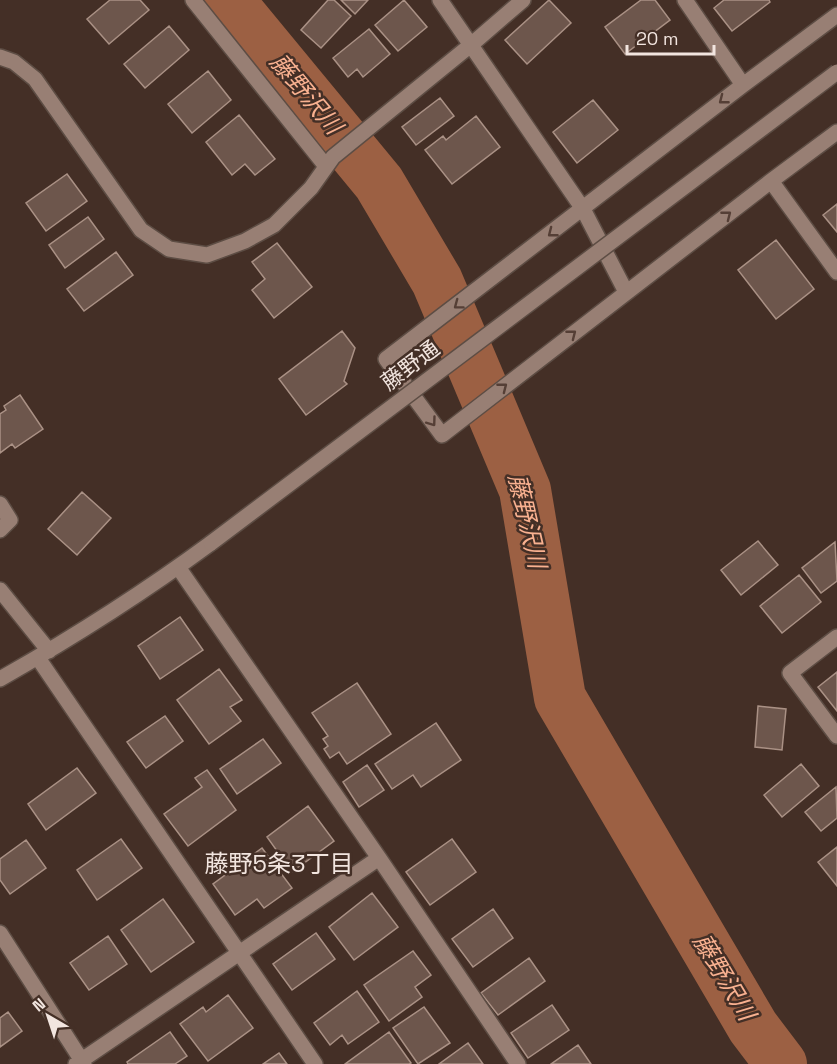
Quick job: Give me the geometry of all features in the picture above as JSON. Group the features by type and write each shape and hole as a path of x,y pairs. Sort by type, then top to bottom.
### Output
{"street":[{"path":"193,0 329,161"},
{"path":"440,0 583,209 626,292"},
{"path":"0,57 15,62 35,79 141,230 169,249 207,255 245,241 274,225 311,188 329,161 523,0"},
{"path":"685,0 743,85"},
{"path":"837,15 386,359 442,435 837,132"},
{"name":"藤野通","path":"0,679 178,567 837,72"},
{"path":"771,181 837,272"},
{"path":"0,504 10,520 0,530"},
{"path":"178,567 518,1064"},
{"path":"0,590 315,1064"},
{"path":"837,637 790,673 837,736"},
{"path":"0,933 80,1063 379,858"}],"building":[{"path":"110,0 140,0 149,10 109,44 87,19"},
{"path":"328,0 334,0 351,16 321,48 301,30"},
{"path":"341,0 368,0 355,14"},
{"path":"404,0 427,27 398,51 375,25"},
{"path":"549,0 571,23 527,64 505,40"},
{"path":"641,0 655,0 670,20 625,54 605,27"},
{"path":"724,0 769,0 770,2 732,31 714,8"},
{"path":"169,26 189,50 145,88 124,64"},
{"path":"369,29 390,54 363,77 357,69 348,77 333,58"},
{"path":"208,71 231,100 192,133 168,104"},
{"path":"440,98 454,116 416,145 402,127"},
{"path":"593,100 618,130 577,163 553,132"},
{"path":"239,115 275,159 255,175 245,164 232,175 206,142"},
{"path":"476,116 500,147 452,184 425,150 443,136 446,140"},
{"path":"67,174 87,201 46,231 26,203"},
{"path":"837,204 837,232 823,215"},
{"path":"88,217 104,239 65,268 49,245"},
{"path":"776,240 814,289 776,319 738,270"},
{"path":"277,243 312,287 274,318 252,290 265,279 252,262"},
{"path":"116,252 133,275 84,311 67,289"},
{"path":"342,331 355,348 344,381 347,384 306,415 279,379"},
{"path":"20,395 43,429 15,448 12,444 0,453 0,414 6,410 4,406"},
{"path":"82,492 111,518 77,555 48,529"},
{"path":"758,541 778,565 741,595 721,570"},
{"path":"835,542 837,581 821,593 802,568"},
{"path":"799,575 821,602 782,633 760,606"},
{"path":"180,617 203,650 160,679 138,646"},
{"path":"219,669 242,700 230,707 241,721 209,744 177,700"},
{"path":"837,672 837,711 818,687"},
{"path":"357,683 391,734 347,764 339,752 330,758 324,749 328,746 323,739 328,736 312,713"},
{"path":"758,706 786,709 782,750 755,747"},
{"path":"165,716 183,741 146,768 127,742"},
{"path":"436,723 461,760 421,787 413,775 392,789 375,764"},
{"path":"263,739 281,763 237,794 220,769"},
{"path":"801,764 819,786 782,817 764,795"},
{"path":"367,765 384,790 359,807 343,782"},
{"path":"77,768 96,793 46,830 28,804"},
{"path":"207,770 236,810 188,846 164,814 202,787 195,778"},
{"path":"836,787 837,818 821,831 805,812"},
{"path":"308,806 334,841 292,872 267,837"},
{"path":"121,839 142,868 97,900 77,870"},
{"path":"452,839 476,872 430,905 406,872"},
{"path":"26,840 46,868 10,894 0,880 0,859"},
{"path":"837,847 837,886 818,862"},
{"path":"262,848 292,888 264,908 257,899 235,915 213,884"},
{"path":"372,893 398,927 354,960 329,927"},
{"path":"163,899 194,942 151,972 121,930"},
{"path":"493,909 513,938 473,967 452,939"},
{"path":"316,933 335,959 292,990 273,964"},
{"path":"108,936 127,964 89,990 70,963"},
{"path":"413,951 431,975 415,987 422,997 389,1021 364,985"},
{"path":"529,958 545,981 498,1015 481,993"},
{"path":"357,991 379,1022 348,1044 342,1035 330,1045 314,1023"},
{"path":"228,995 253,1028 208,1061 180,1024 203,1007 206,1012"},
{"path":"552,1005 569,1030 528,1058 511,1033"},
{"path":"424,1007 450,1043 418,1064 393,1028"},
{"path":"8,1012 22,1031 0,1047 0,1018"},
{"path":"170,1032 187,1056 175,1064 128,1064 127,1062"},
{"path":"389,1032 411,1063 345,1064"},
{"path":"468,1043 483,1064 439,1064"},
{"path":"578,1045 591,1064 551,1064"},
{"path":"279,1053 287,1064 263,1064"}],"waterway":[{"name":"藤野沢川","path":"228,0 379,183 437,281 525,490 560,698 753,1027 781,1064"}],"district":[{"name":"藤野5条3丁目","path":"279,864"}]}
